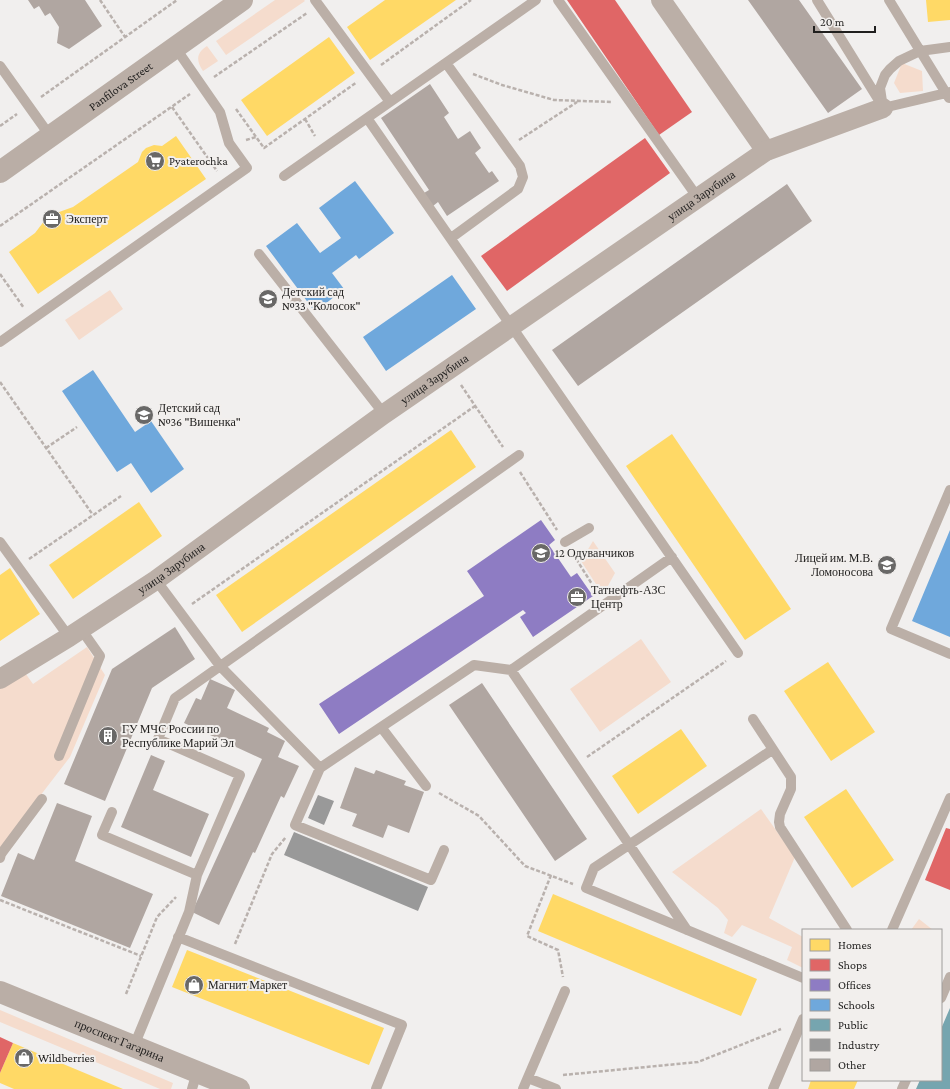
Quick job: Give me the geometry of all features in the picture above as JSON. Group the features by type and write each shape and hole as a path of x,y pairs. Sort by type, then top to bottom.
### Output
{"main road":[{"name":"Panfilova Street","path":"0,172 242,0"},
{"name":"проспект Гагарина","path":"0,992 134,1046 195,1080 239,1089"}],"street":[{"path":"661,0 766,151"},
{"name":"улица Зарубина","path":"0,679 75,633 156,580 384,414 766,151 883,108"}],"lane":[{"path":"284,176 536,0"},
{"path":"558,0 698,198"},
{"path":"817,0 883,108"},
{"path":"883,108 949,95 888,0"},
{"path":"317,2 390,102"},
{"path":"0,342 247,168 230,143 220,112 175,47"},
{"path":"883,108 880,88 884,75 899,61 920,51 950,47"},
{"path":"446,63 520,166 523,177 518,189 451,238"},
{"path":"0,66 50,136"},
{"path":"367,118 738,653"},
{"path":"259,254 384,414"},
{"path":"134,1046 189,912 197,875 240,775 158,739 175,698 519,455"},
{"path":"950,490 891,629 950,654"},
{"path":"566,542 589,528"},
{"path":"0,542 18,567 75,633 100,656 59,756"},
{"path":"444,850 431,880 295,825 320,768 474,665 511,670 672,557"},
{"path":"156,580 220,666 320,768"},
{"path":"511,670 687,930"},
{"path":"753,719 791,777 791,789 780,814 780,828 847,929"},
{"path":"381,727 426,786"},
{"path":"772,750 594,868 586,888 802,978"},
{"path":"0,858 42,798"},
{"path":"892,929 950,798"},
{"path":"112,812 102,836 197,875"},
{"path":"178,937 402,1024 376,1089"},
{"path":"942,996 950,977"},
{"path":"523,1089 565,991"},
{"path":"773,1089 802,1022"},
{"path":"528,1078 556,1089"}],"path":[{"path":"100,0 125,37"},
{"path":"0,126 177,0"},
{"path":"0,226 202,86 317,2"},
{"path":"446,63 502,85 554,100 577,102 630,102"},
{"path":"507,148 577,102"},
{"path":"172,107 221,177"},
{"path":"235,108 264,148"},
{"path":"304,120 324,148"},
{"path":"0,274 32,319"},
{"path":"450,369 504,448"},
{"path":"0,382 93,515"},
{"path":"180,612 475,406"},
{"path":"46,448 77,427"},
{"path":"18,567 121,496"},
{"path":"575,765 738,653"},
{"path":"426,786 479,816 525,866 586,888"},
{"path":"229,957 272,854 295,825"},
{"path":"126,994 157,917 197,875"},
{"path":"551,876 527,936 558,950 565,991"},
{"path":"0,900 141,956"},
{"path":"528,1078 698,1062 802,1020"}],"shaded area":[{"path":"275,0 305,1 226,55 216,41"},
{"path":"207,46 218,61 203,71 199,64 198,57 201,51"},
{"path":"902,63 922,71 923,91 900,93 894,83"},
{"path":"110,290 123,309 79,340 65,320"},
{"path":"593,541 615,573 603,595 581,561"},
{"path":"641,639 671,682 600,732 570,689"},
{"path":"87,647 105,675 70,757 0,848 0,686 23,670 33,684"},
{"path":"761,809 795,857 769,918 802,936 802,968 787,960 792,947 742,925 732,937 724,933 728,920 718,908 672,872"},
{"path":"919,919 932,929 912,929"},
{"path":"0,1010 173,1083 171,1089 160,1089 0,1022"}],"building: Homes":[{"path":"385,0 456,0 370,60 347,27"},
{"path":"926,0 950,0 950,20 928,22"},
{"path":"329,37 355,73 267,136 241,100"},
{"path":"176,136 206,179 38,294 9,252 35,233 48,216 73,207 138,162 142,152 146,148 154,145 162,146"},
{"path":"451,430 476,467 242,632 216,595"},
{"path":"672,434 791,609 745,640 626,466"},
{"path":"139,502 162,536 73,599 49,565"},
{"path":"10,568 40,614 0,641 0,575"},
{"path":"828,662 875,732 831,761 784,691"},
{"path":"681,729 707,766 638,814 612,776"},
{"path":"846,789 894,860 852,888 804,817"},
{"path":"553,894 757,979 741,1016 538,931"},
{"path":"187,950 384,1028 369,1065 172,987"},
{"path":"13,1043 123,1089 14,1089 0,1083 0,1073"},
{"path":"811,1081 858,1081 854,1089 808,1089"}],"building: Shops":[{"path":"567,0 615,0 692,112 659,135"},
{"path":"645,138 670,173 507,291 481,256"},
{"path":"946,828 950,829 950,890 925,880"},
{"path":"0,1037 13,1043 0,1073"}],"building: Offices":[{"path":"541,520 555,540 549,545 571,577 577,573 593,596 533,637 520,617 526,613 523,610 339,734 319,704 484,596 467,571"}],"building: Schools":[{"path":"355,181 394,233 359,259 356,255 332,273 344,289 315,312 266,246 297,223 320,253 341,238 319,208"},
{"path":"452,275 476,309 386,371 363,337"},
{"path":"93,370 135,432 151,421 184,469 151,493 131,463 117,472 62,391"},
{"path":"950,530 950,637 912,621"}],"building: Public":[{"path":"950,1008 950,1089 916,1089 920,1081 942,1081 942,1027"}],"building: Industry":[{"path":"318,795 334,801 324,825 308,818"},
{"path":"294,832 428,887 418,911 284,855"}],"building: Other":[{"path":"28,0 85,0 102,26 69,49 57,43 59,27 50,13 45,16 39,6 34,9"},
{"path":"748,0 799,0 862,89 828,113"},
{"path":"430,84 449,113 444,117 458,139 470,131 481,148 475,153 489,173 492,171 499,181 447,216 438,202 433,206 424,193 429,190 381,118"},
{"path":"787,184 812,221 578,386 552,350"},
{"name":"ГУ МЧС России по Республике Марий Эл","path":"175,627 195,659 152,688 105,801 64,784 112,669"},
{"path":"210,679 235,690 227,708 269,728 267,732 285,741 278,757 299,766 284,798 281,796 255,853 253,852 219,925 192,912 262,759 184,723 196,698 201,700"},
{"path":"482,683 587,839 555,861 449,705"},
{"path":"151,755 165,761 153,790 209,814 191,857 121,827"},
{"path":"355,767 374,774 376,770 406,781 404,785 424,792 409,833 388,825 383,838 352,826 357,814 340,808"},
{"path":"57,803 92,816 75,861 153,894 130,948 1,896 18,853 34,860"}],"place":[{"name":"Pyaterochka","path":"155,161"},
{"name":"Эксперт","path":"52,219"},
{"name":"Детский сад №33 \"Колосок\"","path":"268,299"},
{"name":"Детский сад №36 \"Вишенка\"","path":"144,415"},
{"name":"12 Одуванчиков","path":"541,553"},
{"name":"Лицей им. М.В. Ломоносова","path":"887,565"},
{"name":"Татнефть-АЗС Центр","path":"577,597"},
{"name":"ГУ МЧС России по Республике Марий Эл","path":"108,736"},
{"name":"Магнит Маркет","path":"194,985"},
{"name":"Wildberries","path":"24,1058"}]}
